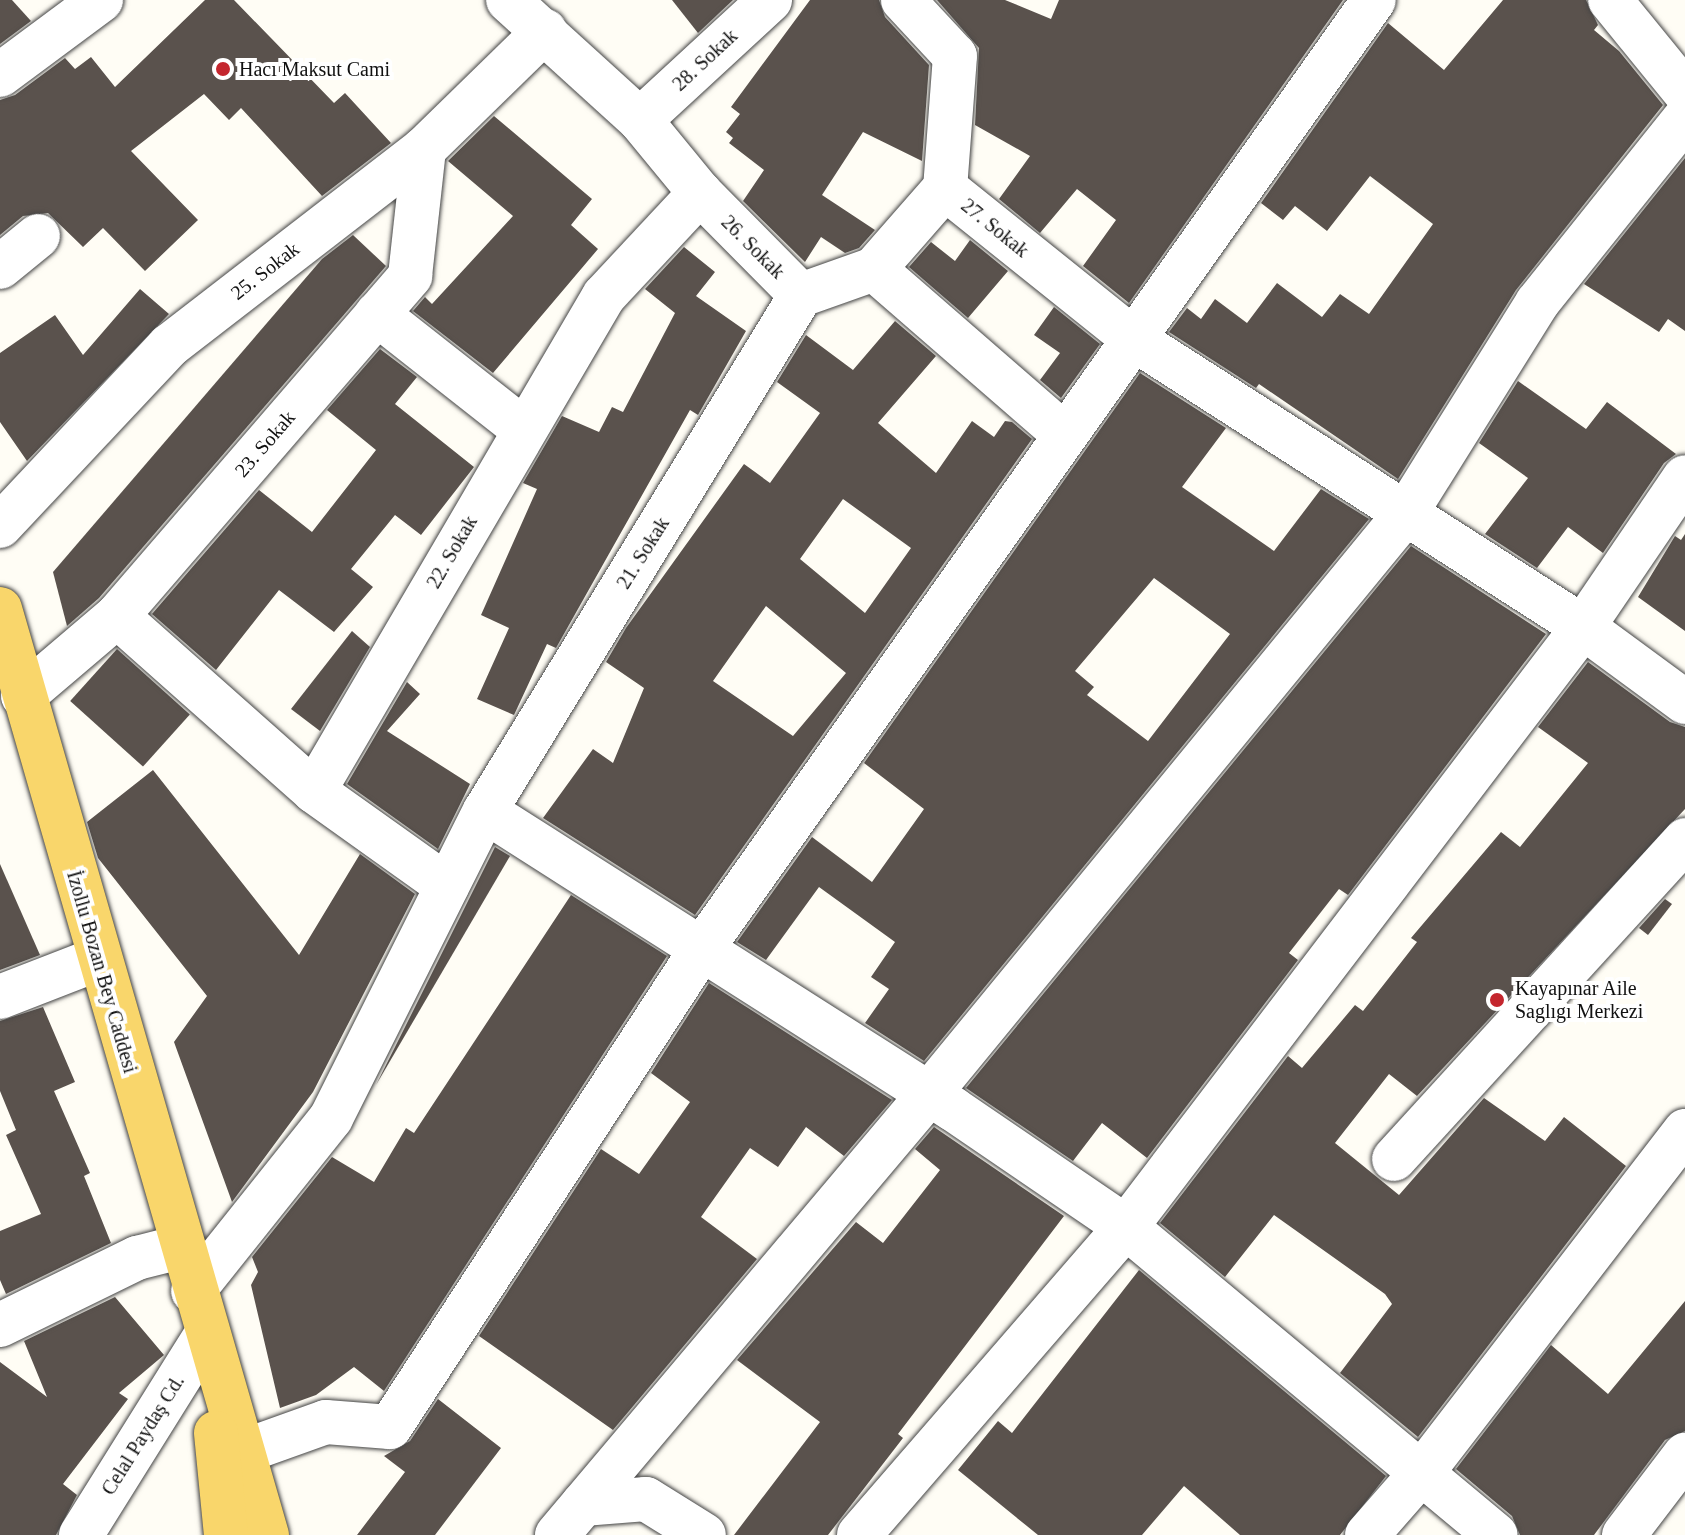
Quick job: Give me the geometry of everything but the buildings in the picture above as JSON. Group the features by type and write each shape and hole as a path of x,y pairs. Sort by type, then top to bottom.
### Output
{"main road":[{"name":"İzollu Bozan Bey Caddesi","path":"0,609 180,1247 267,1535"},
{"name":"İzollu Bozan Bey Caddesi","path":"206,1335 226,1535"}],"street":[{"path":"0,75 101,0"},
{"name":"26. Sokak","path":"508,0 640,120 700,193 801,295 874,269"},
{"name":"28. Sokak","path":"640,120 770,0"},
{"name":"27. Sokak","path":"903,0 955,56 945,188 1132,338 1583,627 1685,702"},
{"path":"242,1452 326,1422 390,1427 701,950 1374,0"},
{"path":"570,1520 929,1094 1406,513 1537,303 1685,97 1610,0"},
{"name":"25. Sokak","path":"0,526 169,346 424,149 545,31"},
{"name":"23. Sokak","path":"23,696 117,616 410,276 424,149"},
{"path":"945,188 874,269 1064,434"},
{"name":"22. Sokak","path":"314,791 523,429 604,296 700,193"},
{"path":"0,267 38,236"},
{"name":"21. Sokak","path":"193,1291 331,1118 485,811 801,295"},
{"path":"377,314 523,429"},
{"path":"859,1535 1126,1227 1583,627 1685,477"},
{"path":"117,616 314,791 447,886"},
{"path":"485,811 929,1094 1126,1227 1424,1470 1496,1535"},
{"path":"1394,1159 1685,840"},
{"path":"0,997 98,959"},
{"path":"1367,1535 1424,1470 1685,1131"},
{"path":"0,1325 137,1258 180,1247"},
{"name":"Celal Paydaş Cd.","path":"81,1535 206,1335"},
{"path":"1624,1535 1685,1455"},
{"path":"570,1520 646,1499 704,1535"}],"place":[{"name":"Hacı Maksut Cami","path":"223,69"},
{"name":"Kayapınar Aile Saglıgı Merkezi","path":"1497,1000"}]}
